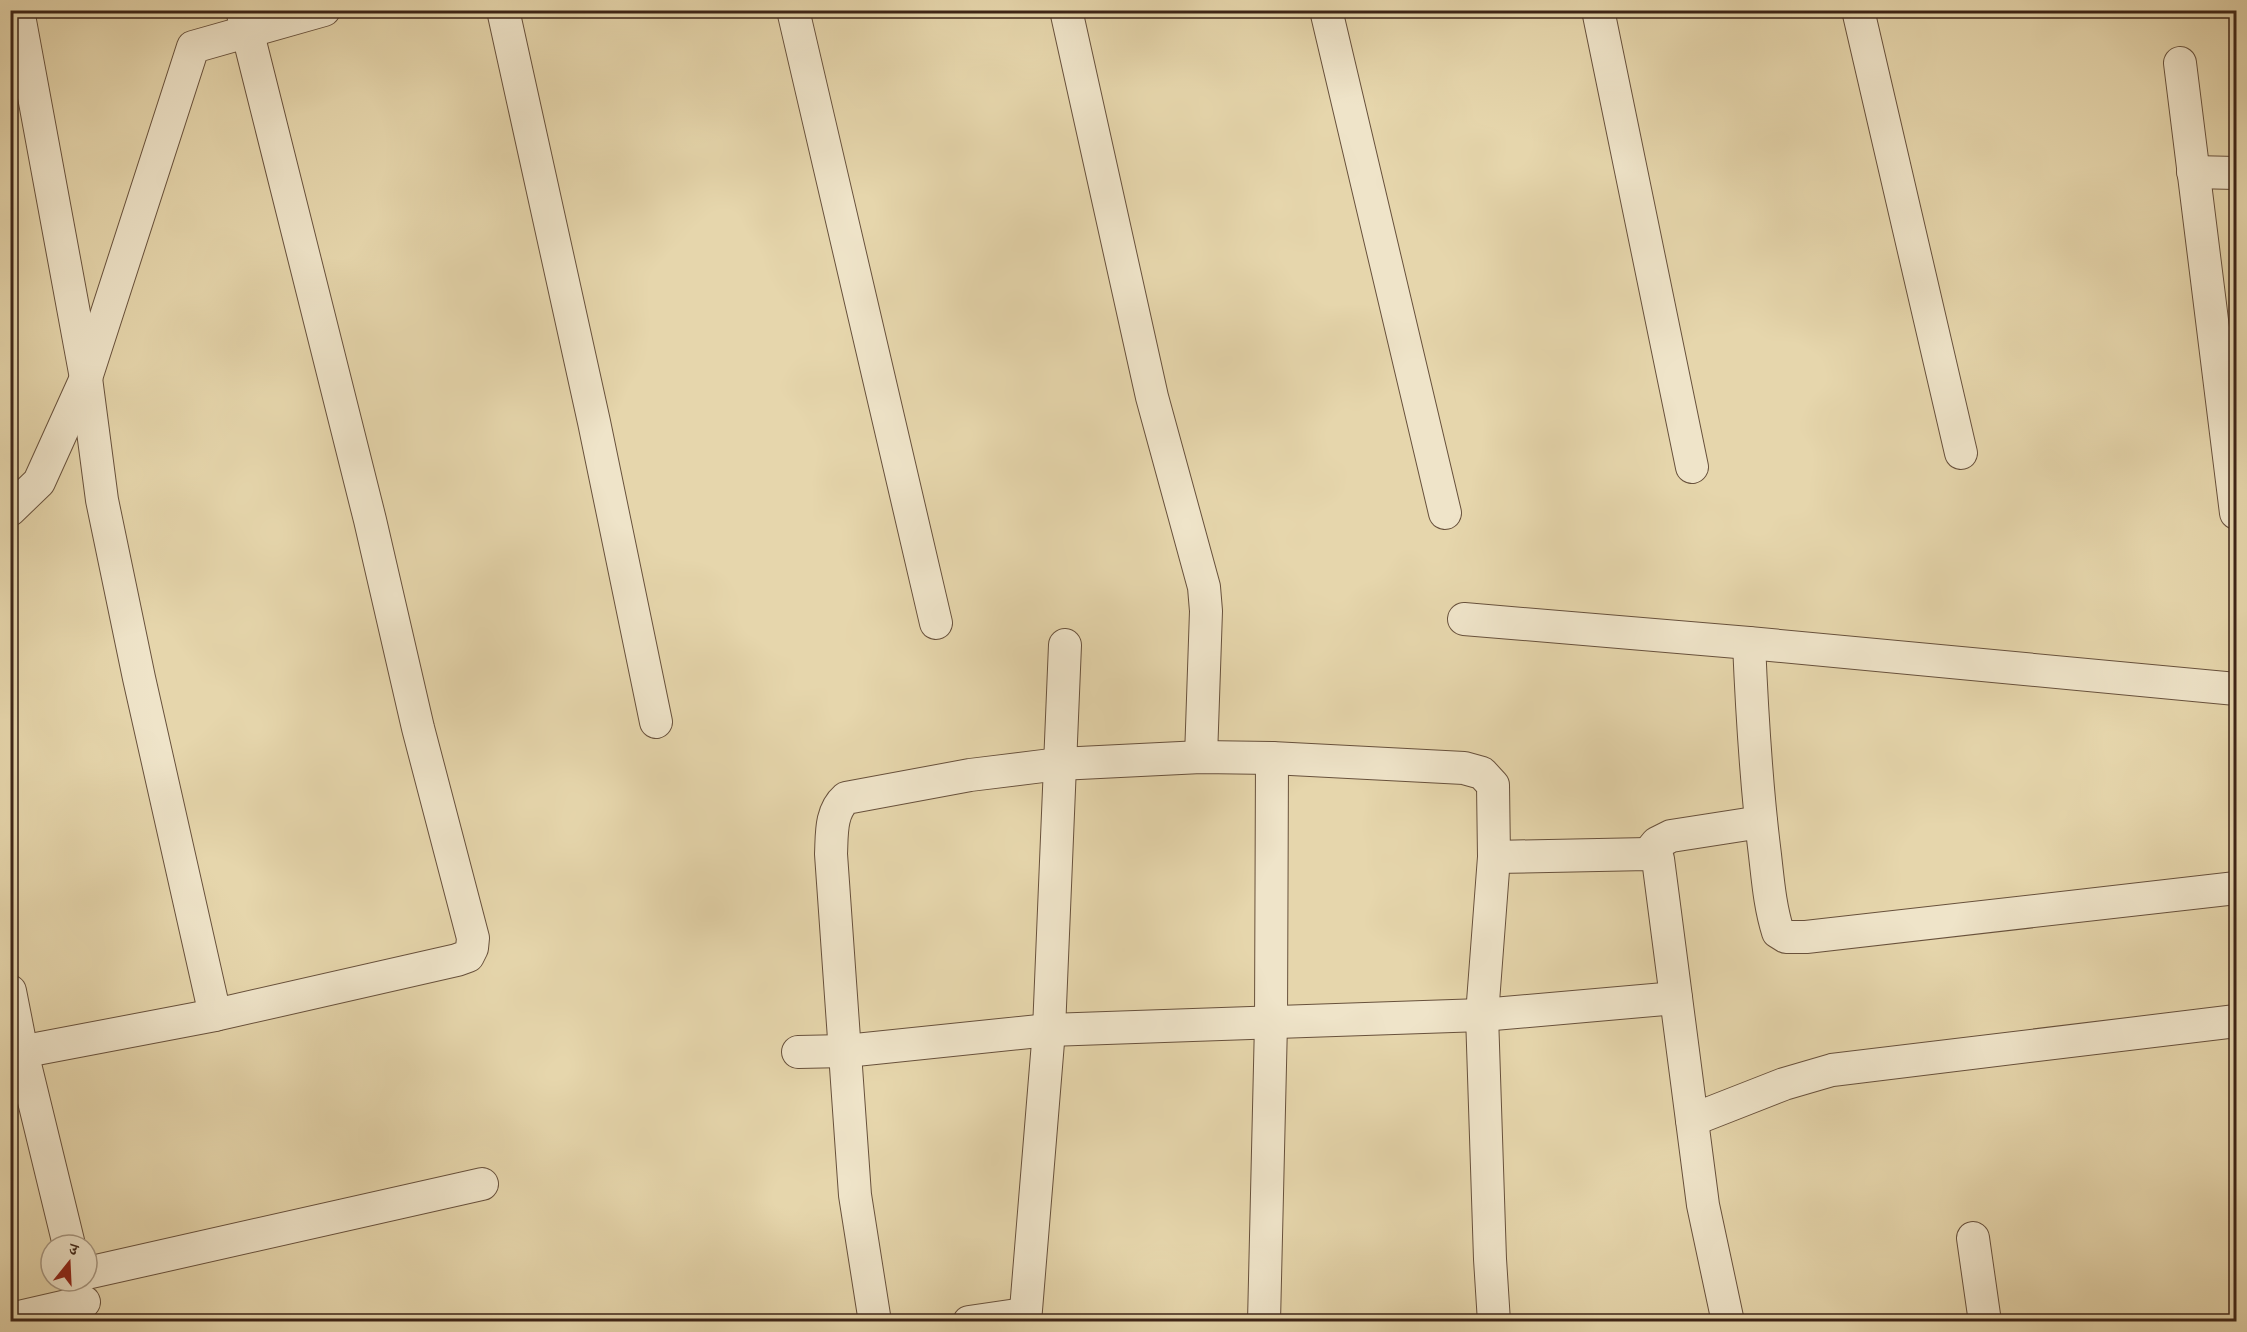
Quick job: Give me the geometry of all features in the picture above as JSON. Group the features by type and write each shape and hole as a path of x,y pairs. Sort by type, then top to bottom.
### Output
{"street":[{"path":"18,10 86,378 105,511 215,1015"},
{"path":"10,510 39,482 86,378 193,47 245,21 324,10"},
{"path":"503,10 594,422 656,722"},
{"path":"793,10 936,623"},
{"path":"1066,10 1152,397 1204,586 1206,611 1201,757"},
{"path":"1326,10 1445,513"},
{"path":"1598,10 1692,467"},
{"path":"1858,10 1961,453"},
{"path":"16,1053 215,1015 457,960 468,956 472,948 473,938 418,728 367,509 245,21"},
{"path":"2180,63 2236,513"},
{"path":"2193,172 2236,173"},
{"path":"1464,619 1749,643 2236,689"},
{"path":"1749,643 1754,753 1761,822 1773,917 1778,932 1786,937 1806,937 2236,888"},
{"path":"969,1322 1025,1318 1049,1030 1065,645"},
{"path":"876,1322 855,1195 831,854 834,818 840,803 846,798 970,775 1059,764 1201,757 1272,758 1464,768 1482,773 1493,785 1494,857 1482,1015 1494,1322"},
{"path":"1264,1322 1271,1023 1272,758"},
{"path":"1648,854 1657,843 1671,836 1761,822"},
{"path":"1494,857 1648,854 1655,855 1658,859 1704,1205 1728,1322"},
{"path":"10,991 16,1053 66,1233"},
{"path":"798,1052 846,1051 1049,1030 1482,1015 1676,998"},
{"path":"1692,1120 1784,1084 1832,1070 2236,1021"},
{"path":"10,1319 85,1294 482,1184"},
{"path":"1973,1238 1985,1322"}]}
